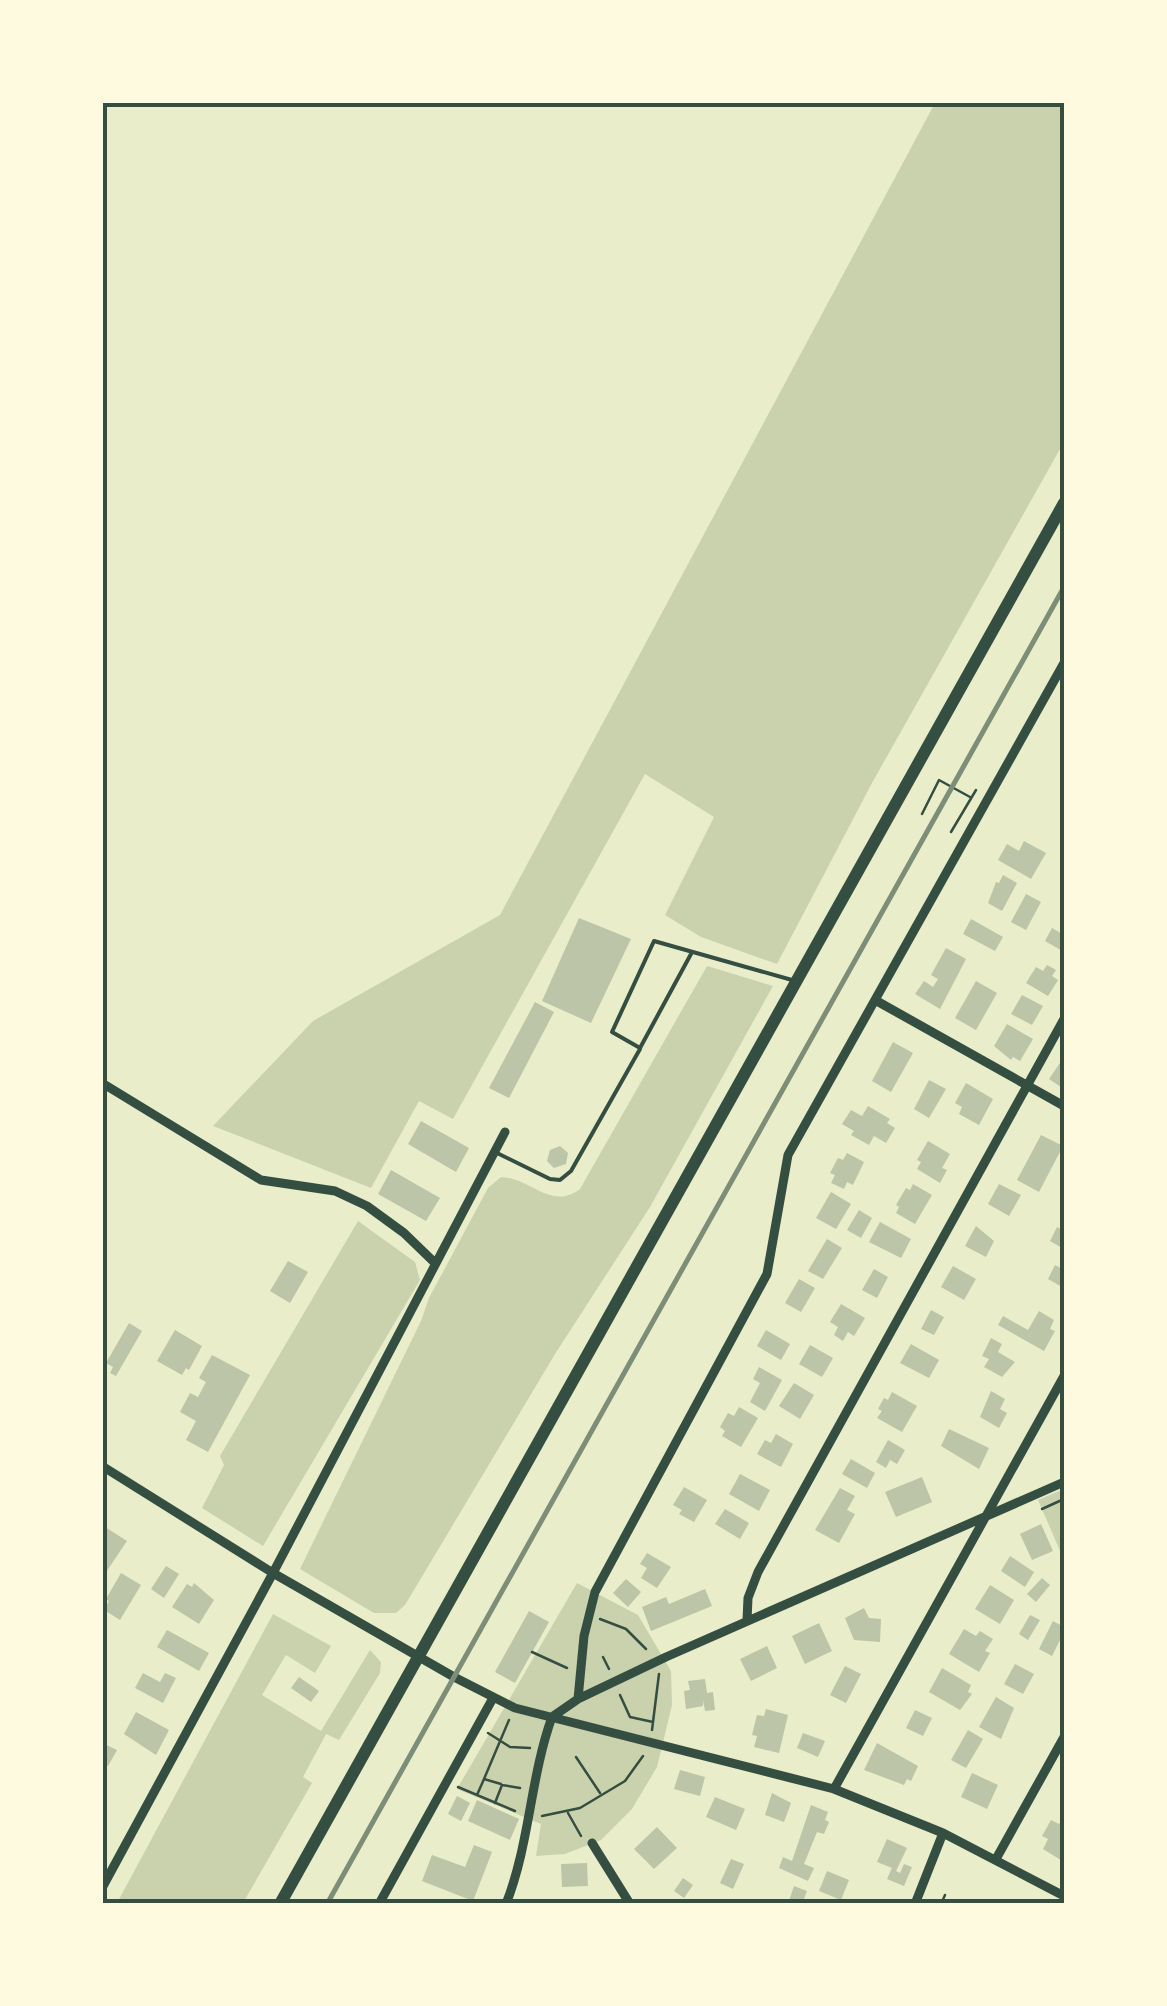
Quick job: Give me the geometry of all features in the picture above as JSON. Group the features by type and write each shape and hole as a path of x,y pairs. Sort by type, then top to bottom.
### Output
{"main road":[{"path":"280,1904 1064,503"}],"street":[{"path":"578,1699 578,1673 589,1615 602,1576 767,1274 788,1155 1064,663"},
{"path":"875,1000 1064,1106"},
{"path":"747,1620 748,1598 758,1572 1064,1019"},
{"path":"102,1083 261,1180 335,1191 367,1206 404,1233 435,1263"},
{"path":"102,1888 273,1574 505,1132"},
{"path":"834,1788 1064,1376"},
{"path":"102,1466 273,1574 515,1708 834,1788 943,1833 1064,1896"},
{"path":"506,1904 522,1858 540,1751 552,1717 578,1699 747,1620 1064,1482"},
{"path":"379,1904 494,1698"},
{"path":"996,1859 1064,1737"},
{"path":"914,1904 943,1833"},
{"path":"592,1843 630,1904"}],"lane":[{"path":"640,1048 612,1032 654,941 796,981"},
{"path":"495,1152 550,1179 560,1180 570,1171 691,954"}],"path":[{"path":"922,814 938,780 971,797"},
{"path":"1042,1508 1064,1499"},
{"path":"447,1782 530,1816 552,1816 626,1781 645,1753 654,1723 660,1684 656,1662 626,1629 589,1615"},
{"path":"532,1652 578,1673"},
{"path":"603,1657 630,1717 654,1723"},
{"path":"476,1796 515,1708"},
{"path":"477,1728 510,1746 540,1751"},
{"path":"576,1756 600,1794"},
{"path":"484,1779 534,1790"},
{"path":"495,1804 502,1784"},
{"path":"941,1904 945,1895"}],"green space":[{"path":"935,103 1064,103 1064,442 872,783 777,964 701,937 665,915 714,817 645,774 453,1119 419,1101 371,1188 213,1126 313,1021 500,915"},
{"path":"707,966 773,986 650,1207 555,1354 405,1605 396,1613 374,1613 300,1569 429,1298 488,1188 501,1177 560,1197 580,1189"},
{"path":"358,1221 415,1262 420,1280 263,1546 202,1508 224,1465 220,1456"},
{"path":"1064,1489 1064,1560 1038,1500"},
{"path":"577,1583 638,1615 671,1671 672,1705 657,1767 632,1809 601,1840 565,1854 536,1856 541,1824 457,1789"},
{"path":"273,1614 331,1646 315,1673 286,1655 262,1695 321,1731 370,1650 381,1662 380,1673 339,1740 326,1734 303,1777 312,1783 243,1903 117,1903"}],"building":[{"path":"1024,841 1046,853 1031,879 998,860 1007,844 1019,851"},
{"path":"1003,875 1017,883 1002,911 988,903"},
{"path":"1026,894 1041,902 1026,930 1011,922"},
{"path":"579,918 631,939 591,1023 542,1001"},
{"path":"971,919 1003,937 995,951 963,934"},
{"path":"1052,928 1064,935 1064,952 1045,941"},
{"path":"946,948 966,959 940,1009 915,994 924,981 933,987 938,979 931,975"},
{"path":"1047,965 1056,970 1052,976 1058,980 1048,996 1026,983 1036,967 1043,971"},
{"path":"976,981 997,993 976,1030 955,1018"},
{"path":"1022,995 1043,1006 1032,1025 1011,1014"},
{"path":"535,1002 554,1012 509,1098 489,1088"},
{"path":"1007,1024 1033,1039 1020,1061 1013,1057 1011,1060 994,1046"},
{"path":"893,1042 913,1053 891,1092 872,1081"},
{"path":"1064,1061 1064,1089 1049,1079"},
{"path":"929,1080 946,1089 929,1118 914,1109"},
{"path":"966,1083 993,1099 979,1125 959,1114 962,1107 955,1103"},
{"path":"868,1106 890,1119 887,1123 895,1128 886,1143 874,1136 869,1145 851,1135 854,1131 842,1124 851,1110 862,1116"},
{"path":"421,1121 469,1148 456,1172 408,1144"},
{"path":"1041,1135 1063,1146 1039,1192 1017,1180"},
{"path":"928,1141 950,1154 940,1183 917,1169 921,1162 917,1160"},
{"path":"560,1146 568,1153 566,1164 554,1168 547,1161 550,1150"},
{"path":"847,1153 864,1162 853,1185 847,1182 844,1189 831,1183 835,1175 830,1173 838,1158 843,1160"},
{"path":"391,1170 440,1198 426,1221 378,1194"},
{"path":"913,1184 932,1195 915,1224 896,1213 896,1205"},
{"path":"999,1184 1021,1195 1009,1216 988,1204"},
{"path":"831,1192 851,1204 836,1229 816,1218"},
{"path":"859,1210 872,1218 861,1238 847,1230"},
{"path":"880,1222 911,1239 901,1258 869,1242"},
{"path":"976,1226 994,1241 986,1257 965,1246"},
{"path":"1057,1227 1064,1231 1064,1249 1050,1241"},
{"path":"827,1239 842,1248 823,1279 808,1271"},
{"path":"288,1261 308,1272 290,1303 270,1291"},
{"path":"1055,1265 1064,1270 1064,1288 1048,1279"},
{"path":"953,1266 976,1279 964,1300 941,1287"},
{"path":"874,1269 888,1277 877,1298 862,1290"},
{"path":"799,1279 815,1288 801,1312 785,1303"},
{"path":"841,1304 865,1318 854,1336 848,1332 843,1341 834,1335 838,1327 830,1322"},
{"path":"931,1310 944,1317 934,1335 921,1329"},
{"path":"1039,1311 1054,1320 1050,1329 1055,1331 1044,1351 998,1325 1003,1316 1028,1330"},
{"path":"129,1323 142,1331 116,1376 110,1373 113,1367 106,1363"},
{"path":"175,1330 202,1346 182,1375 157,1361"},
{"path":"766,1330 790,1344 781,1360 757,1346"},
{"path":"991,1338 1002,1344 998,1352 1015,1362 1002,1377 984,1367 989,1359 982,1356"},
{"path":"911,1344 939,1360 929,1378 900,1363"},
{"path":"810,1345 833,1358 822,1377 799,1364"},
{"path":"212,1355 250,1375 208,1452 186,1440 196,1421 180,1412 190,1393 198,1397 206,1382 199,1378"},
{"path":"759,1367 782,1380 765,1411 750,1402 760,1383 753,1379"},
{"path":"794,1383 814,1395 800,1419 779,1406"},
{"path":"991,1391 1005,1399 1000,1409 1007,1413 999,1428 980,1417"},
{"path":"892,1392 917,1406 902,1432 877,1418 884,1398 888,1400"},
{"path":"739,1407 758,1418 741,1447 722,1436 725,1431 720,1427 728,1413 734,1416"},
{"path":"949,1429 989,1448 979,1469 941,1446"},
{"path":"776,1434 793,1444 781,1467 757,1454 765,1440 771,1443"},
{"path":"888,1440 905,1450 897,1464 890,1460 886,1468 876,1462"},
{"path":"851,1459 875,1473 867,1488 842,1474"},
{"path":"740,1474 770,1490 759,1511 729,1494"},
{"path":"922,1477 932,1502 896,1517 885,1492"},
{"path":"684,1487 707,1500 694,1522 679,1514 682,1510 673,1505"},
{"path":"840,1488 855,1496 847,1510 855,1514 839,1543 815,1530"},
{"path":"725,1509 749,1523 740,1539 715,1524"},
{"path":"1041,1524 1053,1551 1032,1560 1020,1534"},
{"path":"102,1525 127,1541 102,1578"},
{"path":"647,1553 671,1567 657,1588 641,1578 647,1568 640,1564"},
{"path":"1010,1556 1034,1572 1025,1587 1001,1571"},
{"path":"166,1566 179,1574 164,1598 151,1589"},
{"path":"121,1573 141,1585 120,1620 104,1610"},
{"path":"1042,1578 1050,1585 1036,1602 1027,1594"},
{"path":"626,1579 641,1592 628,1607 613,1593"},
{"path":"194,1583 214,1600 199,1624 172,1607 187,1584 192,1587"},
{"path":"990,1585 1014,1600 1000,1624 975,1609"},
{"path":"705,1589 712,1606 651,1631 642,1607 666,1597 669,1604"},
{"path":"864,1608 869,1618 881,1619 880,1642 854,1640 845,1618"},
{"path":"529,1611 549,1622 515,1683 495,1672"},
{"path":"1030,1615 1040,1620 1028,1640 1019,1634"},
{"path":"1053,1621 1064,1627 1064,1632 1052,1656 1039,1649"},
{"path":"819,1623 832,1651 805,1664 792,1636"},
{"path":"964,1629 976,1636 980,1631 993,1639 979,1672 949,1654"},
{"path":"167,1630 209,1653 199,1671 157,1647"},
{"path":"767,1646 777,1668 751,1681 740,1659"},
{"path":"1015,1664 1034,1674 1023,1694 1004,1684"},
{"path":"845,1666 861,1674 846,1703 830,1695"},
{"path":"942,1668 971,1685 968,1692 972,1694 960,1710 929,1692"},
{"path":"143,1673 160,1682 165,1673 176,1678 163,1703 135,1688"},
{"path":"299,1677 319,1691 311,1702 291,1688"},
{"path":"705,1679 707,1693 713,1692 715,1710 705,1711 703,1700 703,1706 686,1709 684,1691 690,1690 688,1681"},
{"path":"996,1697 1014,1708 1001,1739 979,1727"},
{"path":"766,1709 788,1715 779,1753 754,1747 757,1736 752,1735 757,1715 764,1716"},
{"path":"915,1710 932,1718 923,1736 906,1728"},
{"path":"136,1712 169,1730 156,1755 124,1734"},
{"path":"968,1730 983,1739 966,1768 951,1760"},
{"path":"803,1733 825,1741 818,1757 797,1748"},
{"path":"102,1743 117,1750 108,1766 102,1763"},
{"path":"877,1743 918,1766 911,1781 907,1779 904,1785 864,1770"},
{"path":"680,1770 705,1777 700,1796 674,1789"},
{"path":"972,1773 998,1785 987,1809 961,1797"},
{"path":"772,1793 791,1803 784,1822 765,1815"},
{"path":"457,1796 470,1803 461,1821 448,1814"},
{"path":"715,1797 745,1809 736,1830 706,1817"},
{"path":"477,1800 519,1819 510,1840 468,1821"},
{"path":"811,1805 828,1812 825,1820 829,1822 824,1834 817,1832 804,1864 814,1868 808,1881 779,1868 783,1857 792,1861"},
{"path":"1064,1815 1064,1862 1043,1849 1048,1839 1042,1836 1051,1820 1059,1824"},
{"path":"657,1827 677,1848 654,1869 634,1849"},
{"path":"887,1839 907,1848 896,1871 900,1873 904,1864 912,1867 904,1886 887,1879 892,1868 877,1862"},
{"path":"474,1845 492,1852 473,1901 422,1881 432,1855 465,1867"},
{"path":"731,1859 744,1864 733,1889 720,1883"},
{"path":"587,1863 588,1886 562,1887 561,1864"},
{"path":"827,1871 849,1880 841,1900 819,1891"},
{"path":"683,1878 693,1885 684,1898 674,1891"},
{"path":"794,1886 807,1891 802,1904 788,1904"}],"railway":[{"path":"327,1904 1064,587"}]}
